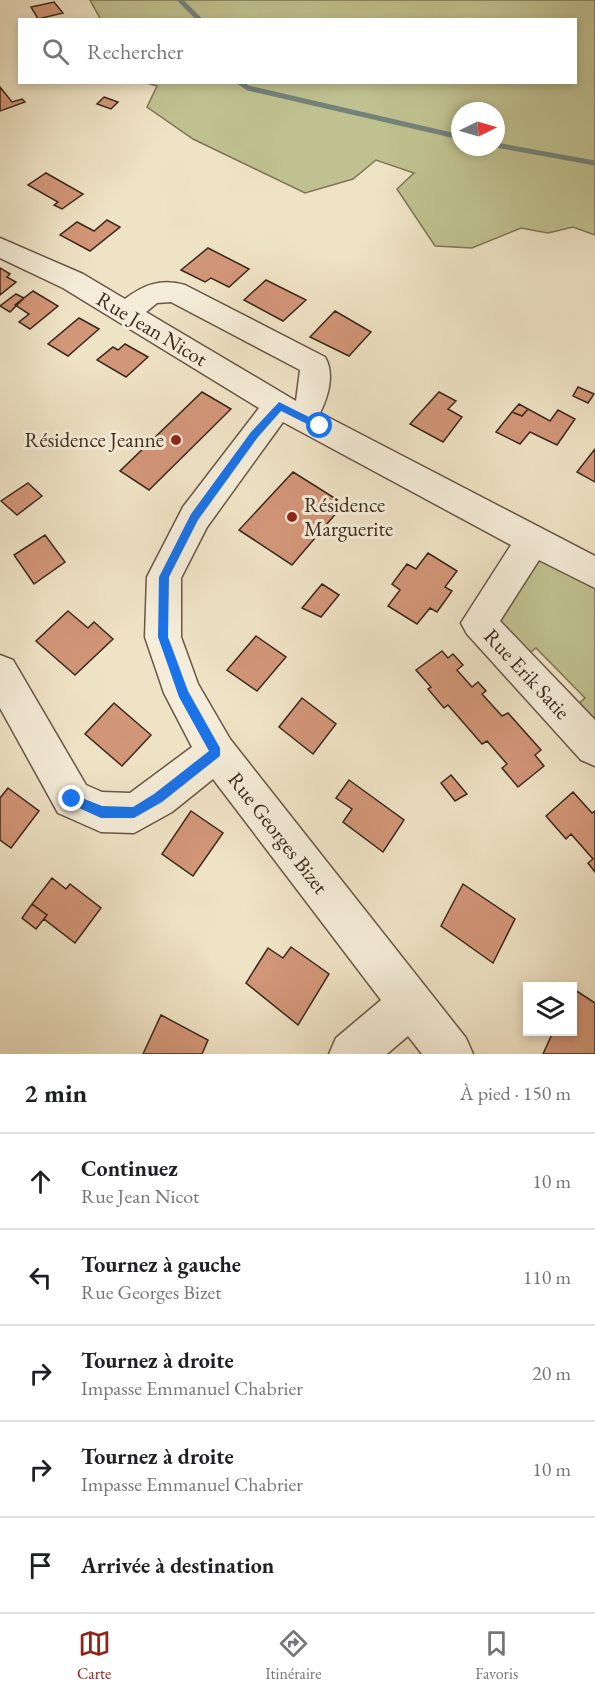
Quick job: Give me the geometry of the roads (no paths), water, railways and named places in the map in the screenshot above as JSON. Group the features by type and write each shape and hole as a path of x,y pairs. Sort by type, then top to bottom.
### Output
{"street":[{"name":"Rue Jean Nicot","path":"0,247 73,281 291,411"},
{"name":"Rue Georges Bizet","path":"126,313 150,294 175,292 315,365 312,398 255,434 195,517 164,577 163,637 183,693 216,752 450,1054"},
{"path":"291,411 595,573"},
{"name":"Rue Erik Satie","path":"534,539 478,623 595,747"},
{"path":"0,672 72,799 101,812 134,813 158,798 216,752"},
{"path":"352,1054 411,1004"}],"waterway":[{"path":"180,0 198,18"},
{"path":"242,84 248,88 451,135"},
{"path":"505,147 595,163"}],"place":[{"name":"Résidence Jeanne","path":"176,440"},
{"name":"Résidence Marguerite","path":"292,517"}]}
